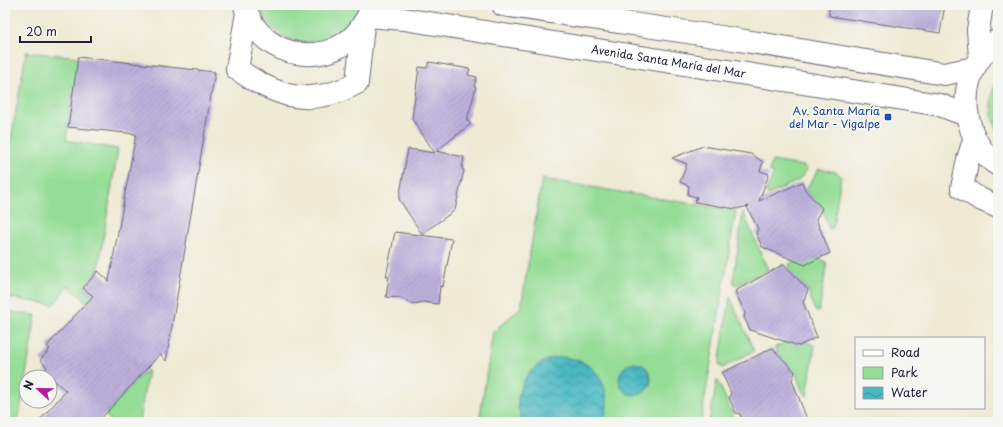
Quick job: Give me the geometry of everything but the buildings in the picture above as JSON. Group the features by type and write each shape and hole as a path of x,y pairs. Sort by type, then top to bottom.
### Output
{"street":[{"path":"503,5 721,37 944,74 977,63"},
{"path":"977,63 978,30 982,5"},
{"path":"245,9 255,28 268,42 284,50 301,55 319,54 336,48 352,38 368,15"},
{"path":"245,9 237,69 251,80 270,89 293,96 317,98 342,91 357,83 368,15"},
{"name":"Avenida Santa María del Mar","path":"368,15 404,19 940,105 966,115"},
{"path":"998,40 977,63 968,83 965,99 966,115 974,140 991,160 998,165"},
{"path":"974,140 968,159 962,188 980,199 998,207"}],"green space":[{"path":"259,5 360,5 354,18 345,28 333,36 321,41 308,42 284,36 273,28 265,18"},
{"path":"26,52 79,57 66,140 118,149 98,271 83,288 99,301 130,342 68,285 54,305 5,297 5,175"},
{"path":"998,80 998,134 992,114 991,100 992,93"},
{"path":"772,161 804,166 807,170 799,180 768,195 766,191 774,173 769,171"},
{"path":"819,169 836,172 841,176 833,227 829,229 822,208 805,190"},
{"path":"542,179 736,211 701,422 479,422 493,332 521,307"},
{"path":"743,212 768,270 736,285 733,282"},
{"path":"806,257 819,258 827,263 819,312 815,311 808,290 791,272 789,264"},
{"path":"730,297 754,351 722,368 719,364"},
{"path":"5,311 36,315 27,369 18,369 18,409 20,409 18,422 5,422"},
{"path":"792,339 815,345 807,396 802,391 794,371 779,354 775,347"},
{"path":"148,370 139,422 112,422 106,416 108,411 138,378"},
{"path":"717,379 736,422 709,422"}],"water":[{"path":"562,357 583,362 595,371 599,377 606,392 607,400 607,408 602,422 522,421 518,407 518,398 525,378 541,363 549,359"},
{"path":"632,363 638,363 647,367 651,379 647,391 638,395 632,395 623,391 619,382 619,376 623,367"}],"place":[{"name":"Av. Santa María del Mar - Vigalpe","path":"888,117"}]}
